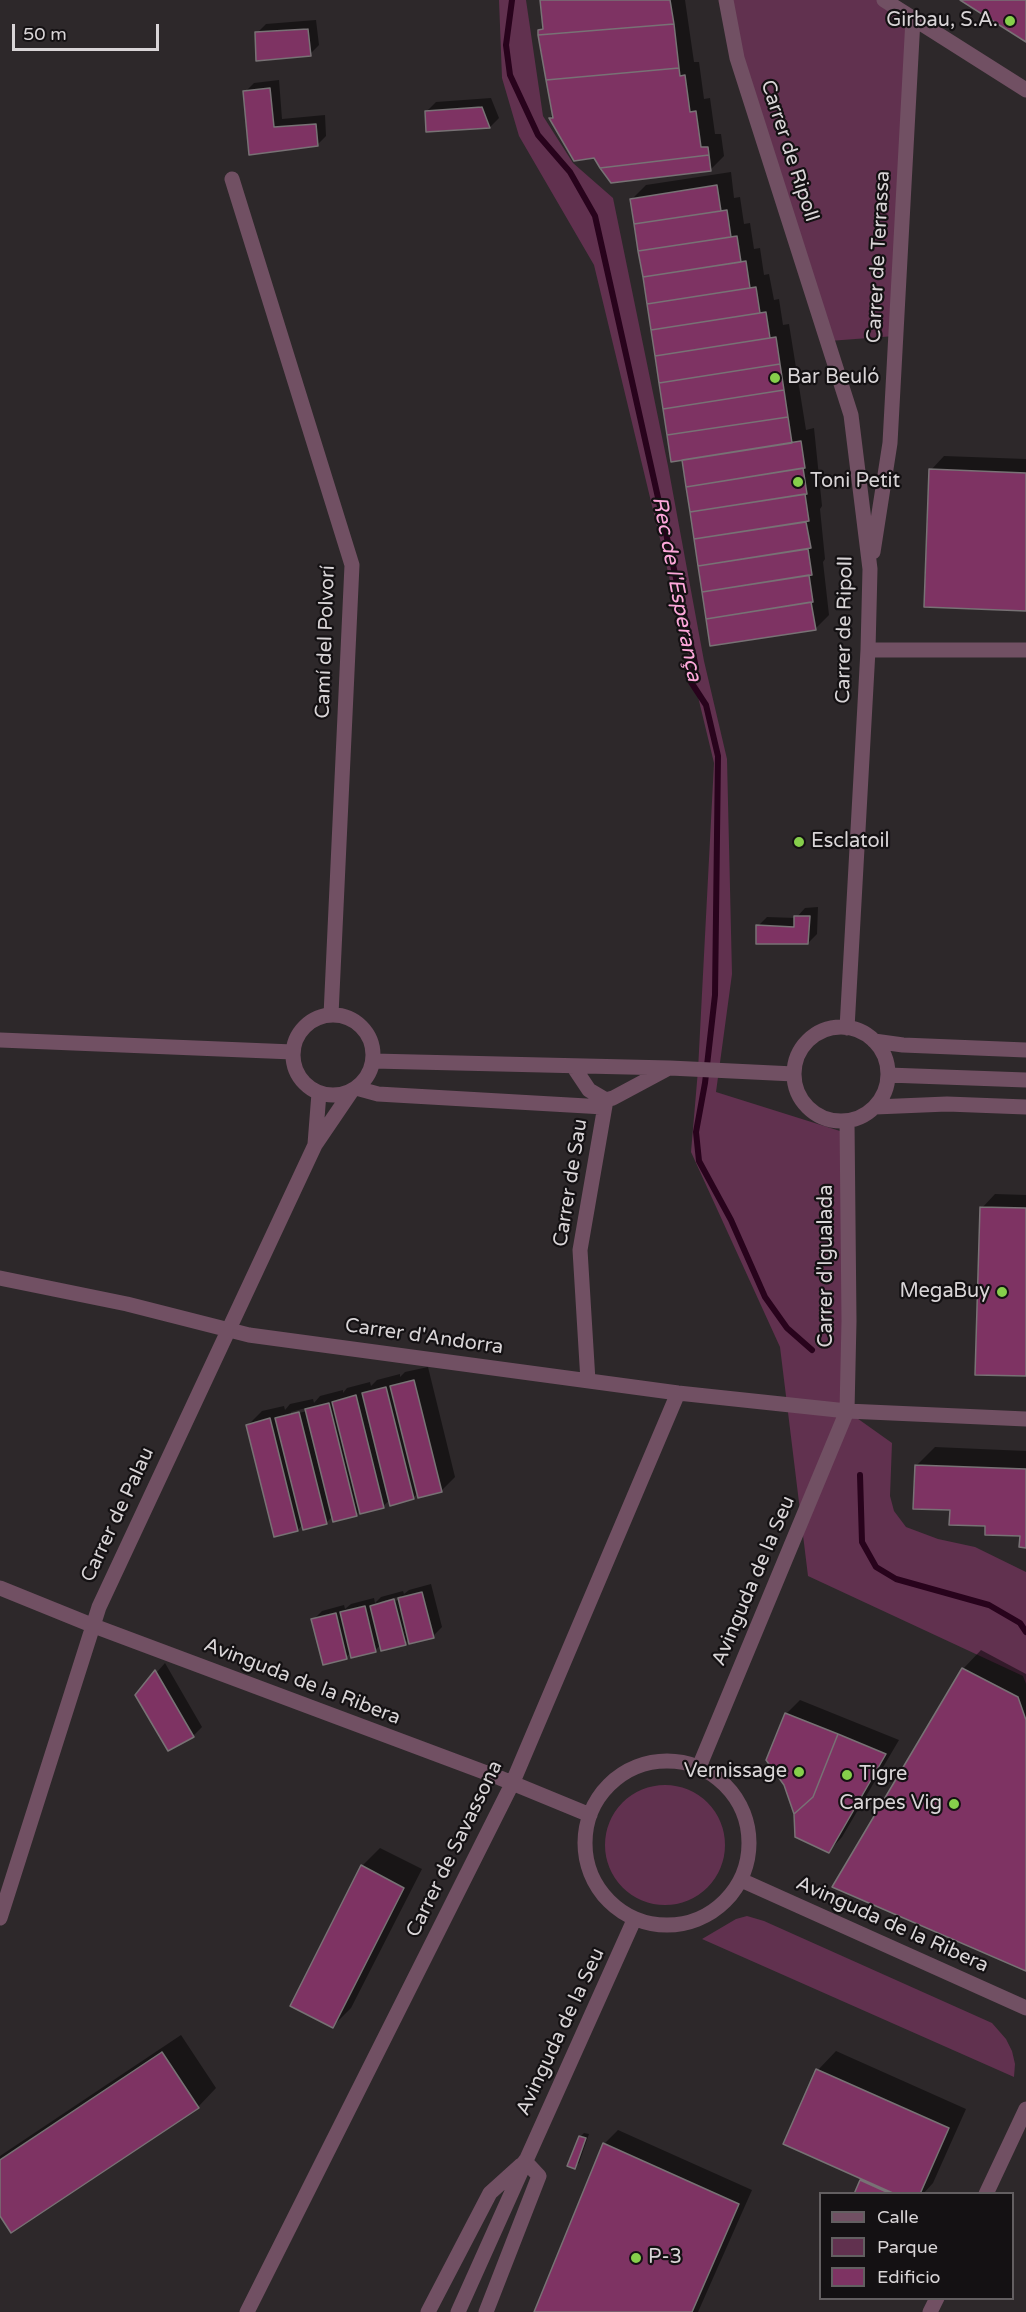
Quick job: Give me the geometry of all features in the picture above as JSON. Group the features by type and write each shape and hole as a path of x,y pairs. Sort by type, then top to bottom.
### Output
{"street":[{"name":"Carrer de Ripoll","path":"726,0 737,58 851,415 870,569 868,650 847,1028"},
{"path":"884,0 1026,90"},
{"name":"Carrer de Terrassa","path":"870,569 890,443 913,19"},
{"name":"Camí del Polvorí","path":"232,179 352,565 331,1016"},
{"path":"868,650 1026,650"},
{"path":"353,1090 369,1073 373,1061 372,1047 367,1034 357,1023 344,1017 331,1016 317,1019 305,1027 297,1038 293,1053 295,1067 301,1080 319,1093 338,1095 353,1090 378,1094 605,1104 670,1068"},
{"path":"847,1028 862,1032 874,1041 885,1057 888,1075 885,1092 875,1107 862,1116 847,1121 824,1118 810,1109 800,1097 794,1074 802,1049 814,1036 830,1029 847,1028"},
{"path":"0,1040 293,1053"},
{"path":"874,1041 922,1046 1026,1050"},
{"path":"373,1061 706,1069 794,1074"},
{"path":"573,1066 589,1090 605,1104"},
{"path":"888,1075 1026,1080"},
{"name":"Carrer de Palau","path":"0,1918 99,1607 315,1145 353,1090"},
{"name":"Carrer de Palau","path":"315,1145 319,1093"},
{"name":"Carrer de Sau","path":"588,1381 580,1250 605,1104"},
{"path":"875,1107 947,1104 1026,1107"},
{"name":"Carrer d'Igualada","path":"847,1121 849,1321 847,1412"},
{"name":"Carrer d'Andorra","path":"0,1278 261,1336 588,1381 847,1412 1026,1419"},
{"name":"Carrer de Savassona","path":"247,2312 512,1784 678,1393"},
{"name":"Avinguda de la Seu","path":"699,1767 847,1412"},
{"name":"Avinguda de la Ribera","path":"0,1588 590,1815"},
{"path":"668,1760 699,1767 721,1781 738,1801 747,1826 749,1852 741,1880 723,1904 697,1921 665,1926 634,1920 607,1901 589,1873 584,1840 590,1815 611,1782 638,1766 668,1760"},
{"name":"Avinguda de la Ribera","path":"741,1880 1026,2008"},
{"name":"Avinguda de la Seu","path":"458,2312 634,1920"},
{"path":"986,2192 1026,2109"},
{"path":"486,2312 538,2176 525,2161"},
{"name":"Avinguda de la Seu","path":"428,2312 490,2193 525,2161"}],"green space":[{"path":"499,0 526,0 543,116 573,163 613,198 668,466 704,661 727,759 732,974 716,1092 840,1131 849,1321 847,1411 892,1443 890,1496 894,1511 906,1527 938,1539 975,1547 1026,1572 1026,1684 1023,1676 808,1576 780,1347 691,1152 698,1070 714,763 594,265 519,136 502,78"},
{"path":"726,0 884,0 913,19 895,336 829,341"},
{"path":"665,1785 688,1790 707,1803 720,1822 725,1845 720,1868 707,1887 688,1900 665,1905 642,1900 623,1887 610,1868 605,1845 610,1822 623,1803 642,1790"},
{"path":"747,1916 764,1921 992,2023 1006,2039 1012,2051 1015,2064 1014,2077 702,1939 736,1919"}],"building":[{"path":"540,0 670,0 674,24 538,35 538,30 543,29"},
{"name":"Girbau, S.A.","path":"960,0 1026,0 1026,42"},
{"path":"674,24 679,68 546,80 538,35"},
{"path":"308,29 311,56 256,61 255,32"},
{"path":"679,68 680,76 685,75 690,112 696,111 701,147 708,147 709,155 600,168 594,158 574,161 549,118 553,118 546,80"},
{"path":"270,88 274,127 316,124 318,146 249,155 243,91"},
{"path":"482,107 490,128 426,132 425,111"},
{"path":"709,155 711,171 611,183 600,168"},
{"path":"717,185 721,211 634,224 630,199"},
{"path":"727,210 731,237 638,251 634,224"},
{"path":"737,236 741,262 643,277 638,251"},
{"path":"746,261 750,288 647,304 643,277"},
{"path":"756,287 760,313 651,330 647,304"},
{"path":"766,312 770,338 655,356 651,330"},
{"path":"776,337 780,364 659,383 655,356"},
{"path":"780,364 784,390 663,409 659,383"},
{"path":"784,390 788,417 667,435 663,409"},
{"path":"788,417 792,443 671,462 667,435"},
{"path":"801,441 805,468 686,487 682,460"},
{"path":"803,468 807,494 690,512 686,487"},
{"path":"929,469 1026,473 1026,611 924,607"},
{"path":"805,494 809,521 694,539 690,512"},
{"path":"806,522 811,548 698,566 694,539"},
{"path":"808,549 812,575 702,592 698,566"},
{"path":"809,575 813,602 706,619 702,592"},
{"path":"811,602 816,630 710,646 706,619"},
{"path":"794,916 810,916 808,944 756,944 756,925 794,927"},
{"name":"MegaBuy","path":"980,1207 1026,1208 1026,1376 975,1375"},
{"path":"414,1380 442,1492 418,1498 390,1386"},
{"path":"386,1387 414,1499 390,1506 362,1393"},
{"path":"356,1395 384,1508 360,1514 332,1402"},
{"path":"329,1403 357,1516 333,1522 305,1409"},
{"path":"299,1412 327,1524 303,1530 275,1418"},
{"path":"270,1418 298,1531 274,1537 246,1425"},
{"path":"915,1465 1026,1469 1026,1548 1019,1547 1020,1536 985,1535 985,1526 949,1525 950,1510 913,1509"},
{"path":"422,1592 434,1638 409,1644 398,1598"},
{"path":"394,1599 406,1645 381,1651 370,1606"},
{"path":"365,1606 376,1652 351,1658 340,1612"},
{"path":"336,1613 347,1659 323,1665 311,1619"},
{"name":"Carpes Vig","path":"962,1668 1018,1697 1026,1720 1026,1971 832,1887"},
{"path":"155,1670 194,1737 168,1751 135,1695"},
{"name":"Vernissage","path":"785,1713 838,1734 813,1797 794,1814 784,1785 766,1760"},
{"name":"Tigre","path":"838,1734 886,1754 829,1853 795,1837 794,1814 813,1797"},
{"path":"361,1865 404,1888 333,2028 290,2006"},
{"path":"162,2052 199,2108 11,2233 0,2216 0,2160"},
{"path":"816,2069 949,2128 921,2192 891,2192 783,2144"},
{"path":"579,2136 586,2138 575,2169 567,2166"},
{"name":"P-3","path":"603,2143 739,2204 692,2312 534,2312"},
{"path":"860,2180 887,2192 855,2192"}],"waterway":[{"name":"Rec de l'Esperança","path":"512,0 506,45 510,75 538,135 570,172 595,216 695,663 691,682 706,705 718,756 715,995 705,1083 696,1132 699,1161 731,1220 765,1297 787,1328 812,1350"},
{"name":"Rec de l'Esperança","path":"860,1475 862,1542 876,1567 896,1579 989,1605 1020,1623 1026,1632"}],"place":[{"name":"Girbau, S.A.","path":"1010,21"},
{"name":"Bar Beuló","path":"775,378"},
{"name":"Toni Petit","path":"798,482"},
{"name":"Esclatoil","path":"799,842"},
{"name":"MegaBuy","path":"1002,1292"},
{"name":"Vernissage","path":"799,1772"},
{"name":"Tigre","path":"847,1775"},
{"name":"Carpes Vig","path":"954,1804"},
{"name":"P-3","path":"636,2258"}]}
